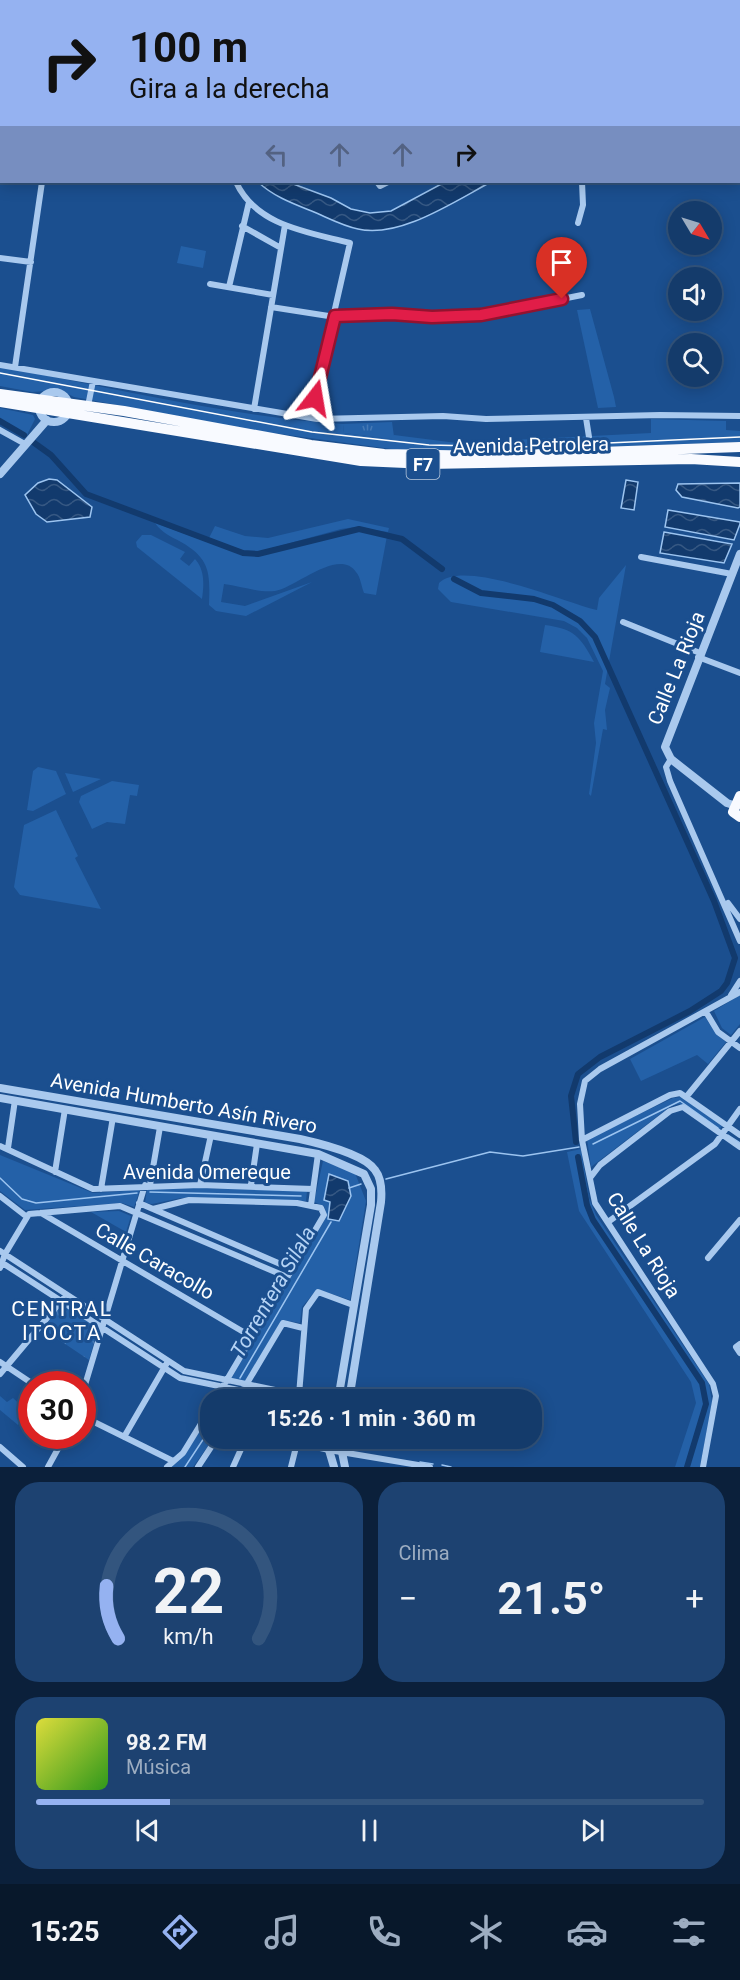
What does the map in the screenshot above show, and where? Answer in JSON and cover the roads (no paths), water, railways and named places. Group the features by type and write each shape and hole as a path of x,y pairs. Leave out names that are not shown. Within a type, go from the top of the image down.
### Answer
{"highway":[{"name":"F7","path":"0,394 43,408"},
{"path":"21,401 43,408"},
{"name":"F7","path":"0,402 21,401"},
{"name":"Avenida Petrolera","path":"43,408 86,411 311,446 384,454 490,456 740,447"},
{"path":"66,409 86,411"},
{"name":"Avenida Petrolera","path":"86,411 362,461 428,464 691,459 740,462"}],"street":[{"path":"15,367 42,183"},
{"path":"237,183 249,202 272,220 350,243 310,418"},
{"path":"579,223 583,204 582,183"},
{"path":"229,287 249,202"},
{"path":"254,409 285,225"},
{"path":"242,226 281,248"},
{"path":"0,258 31,262"},
{"path":"210,284 273,295"},
{"path":"272,307 335,316 392,314 432,317 481,315 582,295"},
{"path":"0,364 310,418 365,419 443,416 486,419 740,416"},
{"path":"86,411 93,381"},
{"path":"0,474 25,444 43,408 57,391 66,409"},
{"path":"586,418 589,437"},
{"path":"0,430 25,444"},
{"name":"Calle La Rioja","path":"740,554 665,740 666,754 670,759 666,767 670,781 740,941"},
{"path":"641,557 732,574"},
{"path":"623,622 740,673"},
{"path":"670,759 736,807"},
{"name":"Calle La Rioja","path":"720,892 740,919"},
{"name":"Calle La Rioja","path":"725,1002 740,981"},
{"name":"Calle La Rioja","path":"703,1467 716,1396 713,1384 595,1203 582,1140 580,1104 585,1081 600,1069 740,992"},
{"path":"706,1012 718,1032 740,1048"},
{"path":"687,1096 740,1031"},
{"name":"Avenida Humberto Asín Rivero","path":"0,1088 325,1145 373,1166 381,1182 380,1216 351,1389"},
{"path":"582,1140 670,1095 680,1093 740,1136"},
{"name":"Avenida Humberto Asín Rivero","path":"0,1098 318,1154 364,1174 371,1189 369,1215 340,1389"},
{"path":"8,1148 15,1100"},
{"path":"590,1179 600,1165 670,1111 683,1107 740,1147"},
{"path":"608,1222 715,1144 740,1108"},
{"path":"55,1172 65,1109"},
{"path":"0,1146 93,1189 101,1189 113,1117"},
{"path":"89,1371 121,1260 147,1185 160,1127"},
{"path":"200,1185 211,1135"},
{"path":"251,1185 257,1144"},
{"path":"221,1389 324,1215 321,1208 311,1205 318,1154"},
{"name":"Avenida Omereque","path":"101,1189 147,1185 251,1185 313,1189"},
{"path":"0,1196 28,1215 2,1252 1,1264 103,1327 167,1363 239,1389"},
{"name":"Avenida Omereque","path":"153,1209 189,1200 311,1205"},
{"path":"139,1203 292,1269"},
{"name":"Avenida Omereque","path":"28,1215 40,1212 120,1206 287,1277"},
{"name":"Calle Caracollo","path":"40,1212 252,1337"},
{"path":"369,1215 380,1216"},
{"path":"708,1258 740,1220"},
{"path":"2,1252 105,1319 167,1363"},
{"path":"299,1389 306,1309 318,1292 353,1305"},
{"path":"0,1374 66,1294"},
{"path":"243,1389 283,1323 303,1328"},
{"path":"0,1362 18,1375"},
{"path":"124,1437 167,1363"},
{"path":"224,1383 247,1384 271,1389"},
{"path":"96,1423 173,1461"},
{"path":"167,1467 183,1453 200,1425"},
{"path":"1,1449 23,1467"},
{"path":"48,1467 58,1449"},
{"path":"198,1467 210,1449"},
{"path":"233,1467 241,1449"},
{"path":"291,1467 296,1449"},
{"path":"324,1449 407,1465 430,1467"},
{"path":"342,1449 345,1467"},
{"path":"329,1450 334,1467"}],"water":[{"path":"259,183 291,183 331,198 351,209 370,213 391,211 443,183 489,183 409,224 374,231 336,222 284,200"},
{"path":"49,479 57,480 92,507 90,517 47,522 36,514 25,495 38,483"},
{"path":"626,480 638,482 634,510 621,508"},
{"path":"740,483 740,507 738,508 682,497 676,490 678,484"},
{"path":"668,510 740,522 740,524 734,540 665,527"},
{"path":"664,532 732,544 724,563 660,553"},
{"path":"329,1174 348,1181 351,1196 339,1221 328,1219 330,1202 324,1200"}],"waterway":[{"path":"0,421 24,435"},
{"path":"33,442 51,455 86,494 243,553 258,554 359,529 402,539 442,569"},
{"path":"454,579 481,593 534,599 553,605 580,621 595,637 714,901 735,958 727,983 721,991 690,1011 600,1057 578,1074 571,1096 576,1142"},
{"path":"593,1144 680,1101 718,1128"},
{"path":"728,1135 740,1143"},
{"path":"386,1179 490,1152 523,1156 579,1147"},
{"path":"578,1157 587,1205 593,1220 702,1383 706,1404 687,1467"},
{"path":"0,1178 22,1199 36,1203 137,1193"},
{"path":"349,1188 361,1184"},
{"path":"150,1192 301,1196"},
{"name":"Torrentera Silala","path":"240,1378 331,1222"},
{"name":"Torrentera Silala","path":"185,1467 200,1444"},
{"path":"420,1462 433,1464"},
{"path":"442,1465 451,1467"}],"tram line":[{"path":"0,373 312,432 429,445 520,447 740,437"}],"district":[{"name":"CENTRAL ITOCTA","path":"62,1321"}]}
